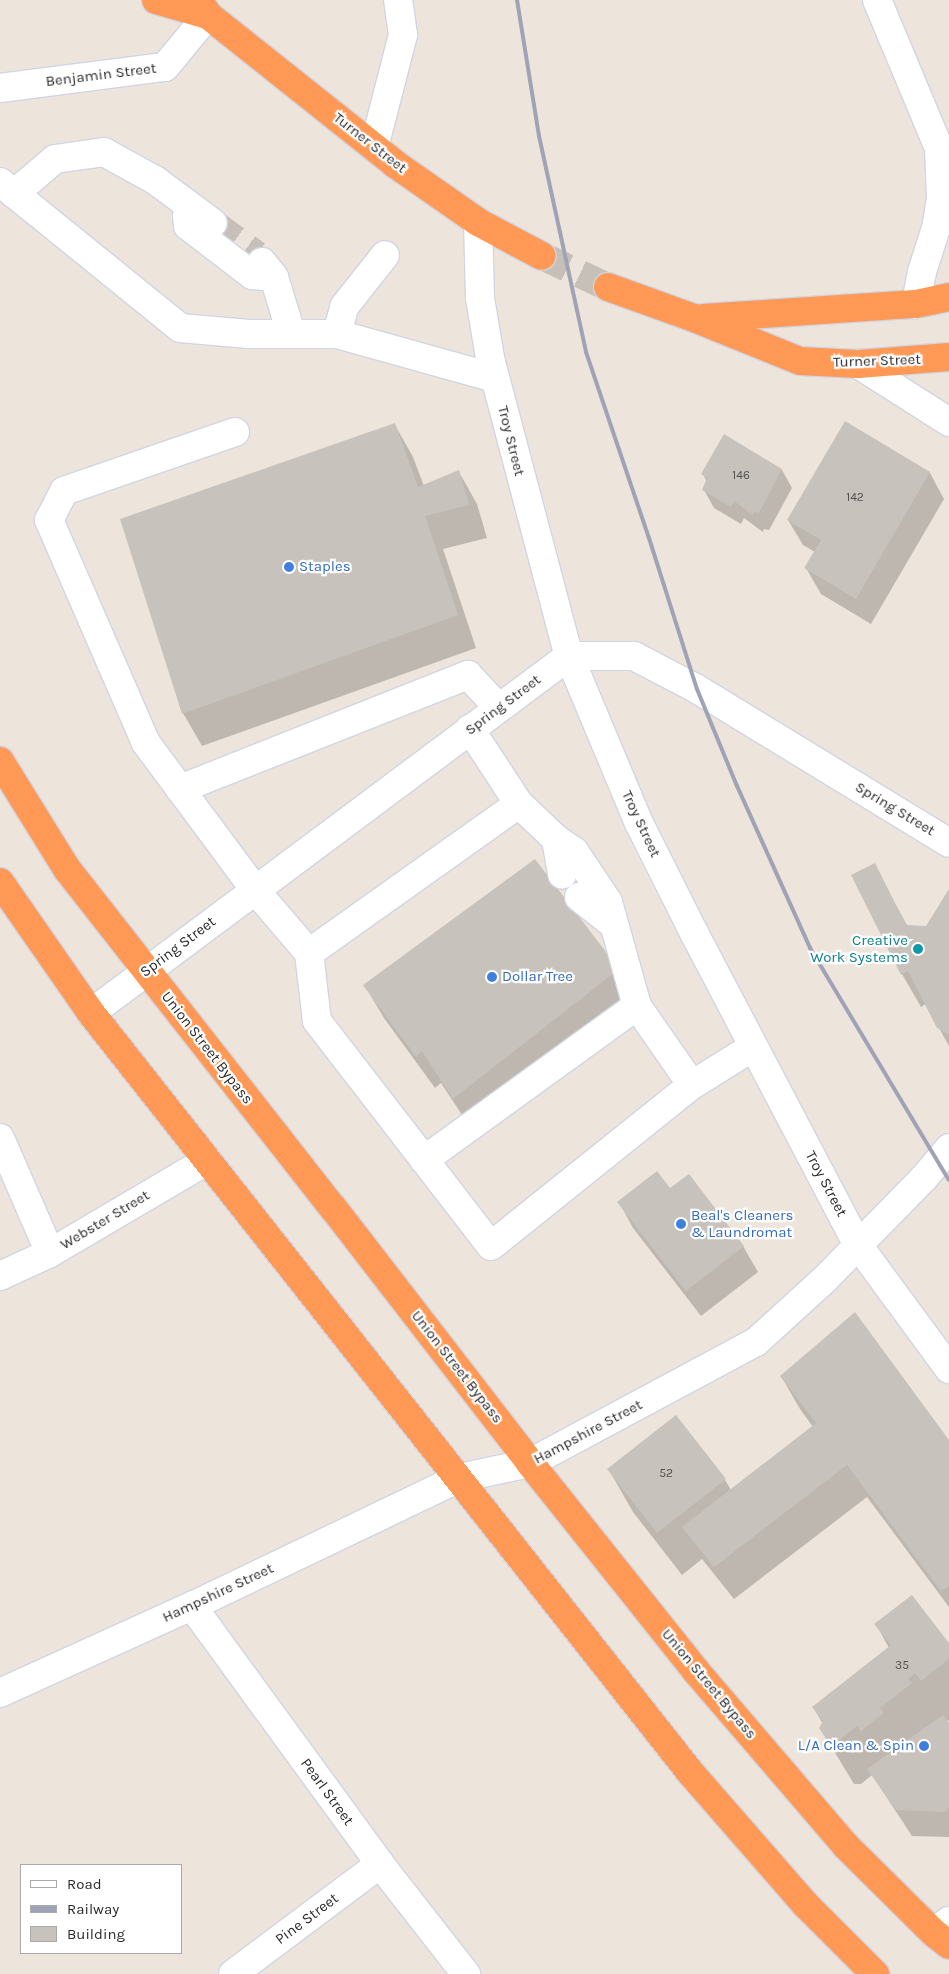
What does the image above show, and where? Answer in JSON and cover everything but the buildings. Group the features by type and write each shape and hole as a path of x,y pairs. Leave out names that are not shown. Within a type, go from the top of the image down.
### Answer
{"highway":[{"name":"Turner Street","path":"156,0 203,8 374,147 478,222 542,256"},
{"name":"Turner Street","path":"608,287 694,318 800,361 858,364 949,357"},
{"name":"Turner Street","path":"694,318 916,304 949,297"},
{"name":"Union Street Bypass","path":"0,761 67,869 328,1201 530,1463 696,1671 846,1846 944,1933"},
{"path":"0,882 92,1013 690,1772 806,1905 875,1974"}],"street":[{"path":"374,147 403,35 398,0"},
{"path":"877,0 939,148 941,198 936,228 922,272 916,304"},
{"name":"Benjamin Street","path":"0,88 165,67 203,8"},
{"path":"213,223 155,180 104,152 55,159 7,188 180,328 249,334 336,334 495,378"},
{"path":"186,202 188,226 252,275 274,277"},
{"name":"Troy Street","path":"478,222 480,298 495,378 569,656 639,823 753,1047 858,1245 949,1369"},
{"path":"257,255 274,277 291,333"},
{"path":"336,334 344,307 385,255"},
{"path":"858,364 949,422"},
{"path":"235,432 64,491 49,520 146,743 255,890 309,953 317,1021 491,1246 692,1084 753,1047"},
{"name":"Spring Street","path":"92,1013 569,656 634,656 697,689 949,843"},
{"path":"180,789 468,675 499,708"},
{"path":"470,729 518,804 556,839 574,851 608,902 637,1006 692,1084"},
{"path":"309,953 518,804"},
{"path":"556,839 562,874"},
{"path":"579,896 613,924"},
{"path":"424,1160 637,1006"},
{"path":"0,1138 50,1253"},
{"name":"Hampshire Street","path":"0,1693 192,1606 459,1478 530,1463 756,1342 825,1279 924,1178 949,1148"},
{"name":"Webster Street","path":"0,1276 50,1253 208,1160"},
{"name":"Pearl Street","path":"192,1606 380,1864 466,1974"},
{"name":"Pine Street","path":"234,1974 380,1864"}],"tunnel":[{"path":"213,223 257,255"},
{"path":"542,256 608,287"}],"railway":[{"path":"517,0 539,136 586,352 649,538 697,689 737,786 810,948 949,1180"}],"place":[{"name":"Staples","path":"289,567"},
{"name":"Creative Work Systems","path":"918,949"},
{"name":"Dollar Tree","path":"492,977"},
{"name":"Beal's Cleaners & Laundromat","path":"681,1224"},
{"name":"L/A Clean & Spin","path":"924,1746"}]}
